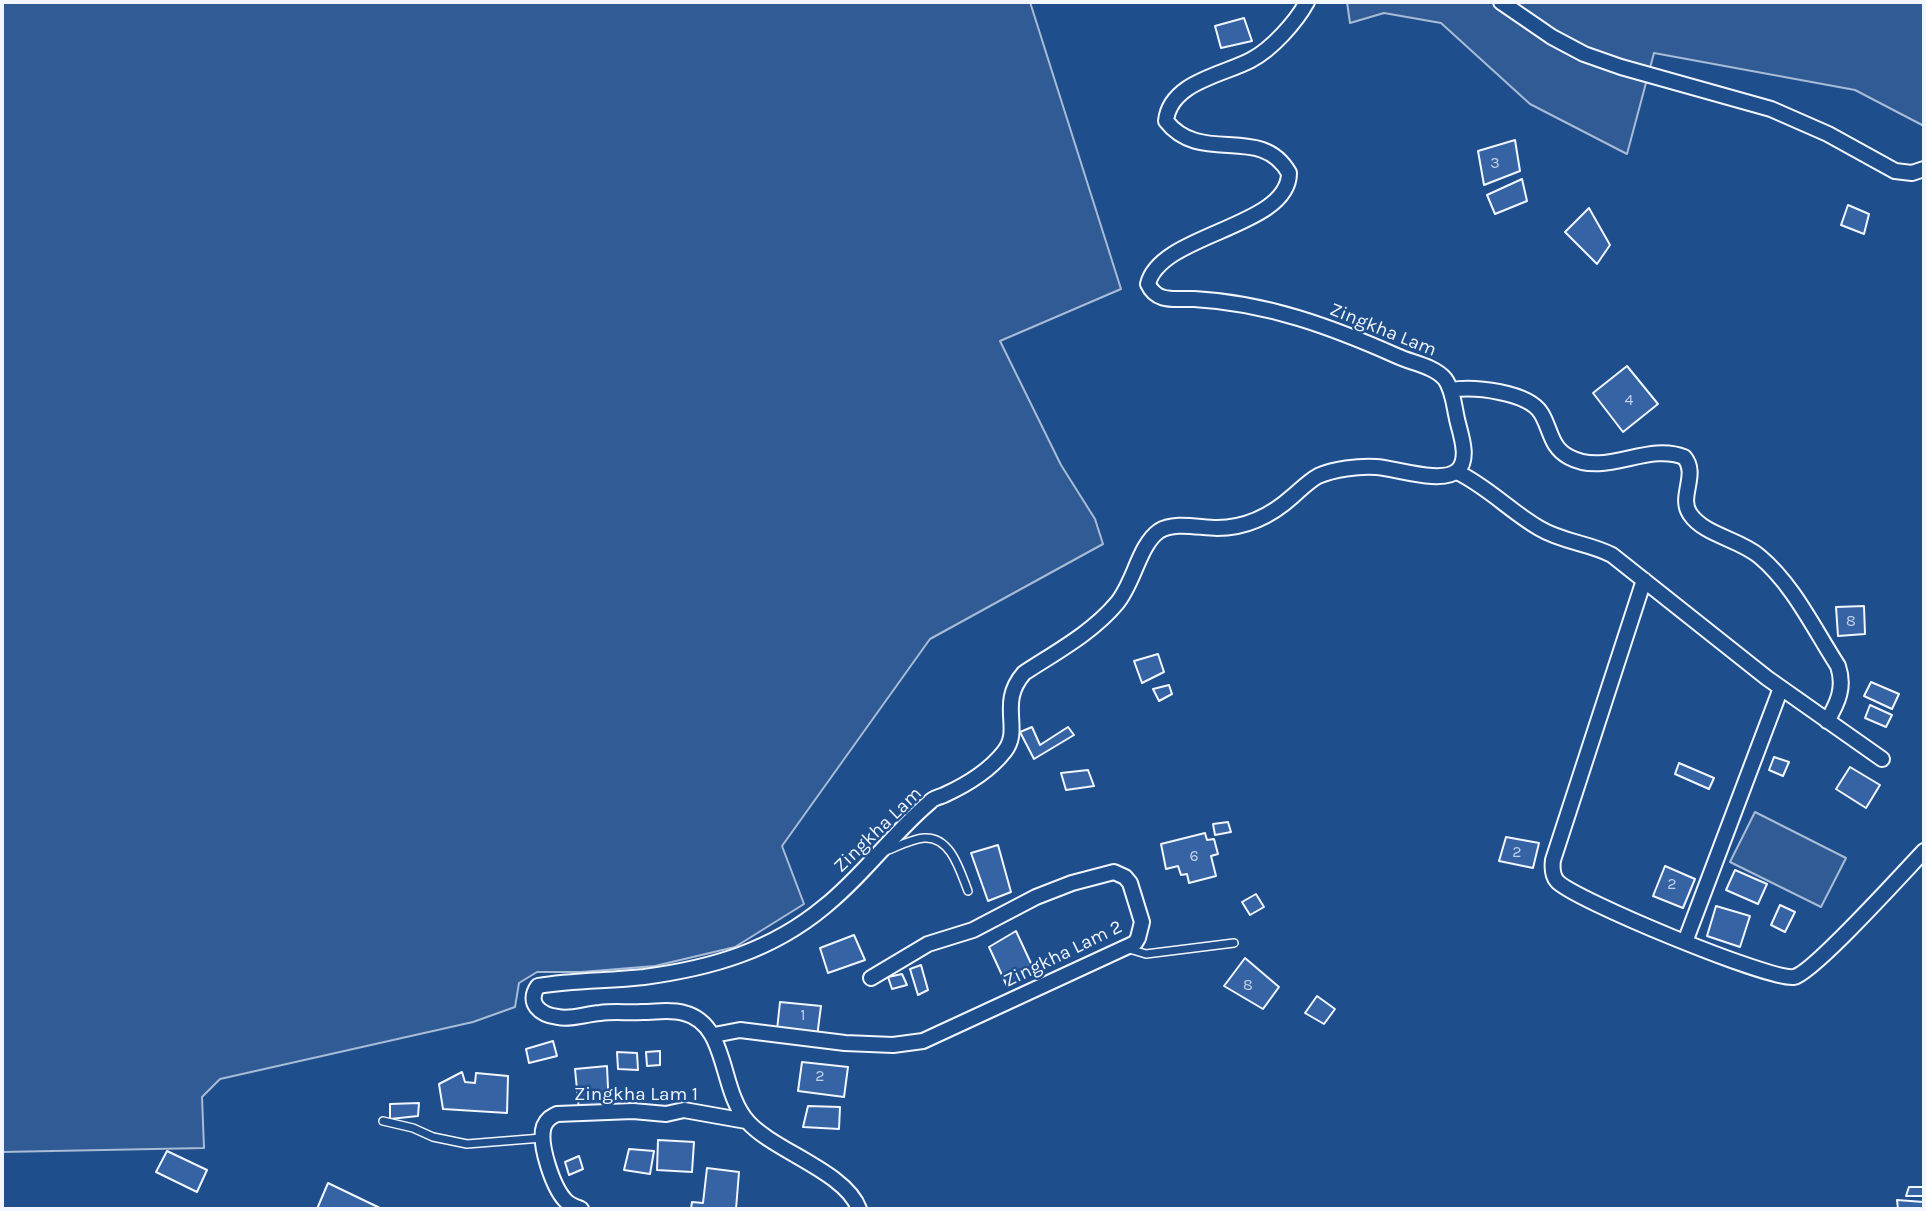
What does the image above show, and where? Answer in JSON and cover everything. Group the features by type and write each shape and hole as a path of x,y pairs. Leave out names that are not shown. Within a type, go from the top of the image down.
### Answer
{"street":[{"name":"Zingkha Lam","path":"1307,2 1289,30 1257,56 1195,84 1171,105 1166,121 1174,131 1190,141 1251,147 1278,157 1289,173 1287,185 1271,202 1233,227 1169,255 1155,269 1148,285 1158,297 1250,305 1332,327 1430,368 1439,374 1451,390"},
{"path":"1501,2 1552,37 1584,54 1771,109 1828,134 1903,174 1924,169"},
{"path":"1827,721 1840,692 1841,676 1838,666 1771,567 1748,547 1707,528 1691,516 1686,505 1690,469 1684,457 1667,453 1599,464 1582,462 1567,456 1556,447 1540,412 1526,399 1470,389 1451,390 1464,452 1463,464 1457,471 1485,487 1542,530 1560,538 1600,548 1612,555 1781,688 1827,721 1882,759"},
{"name":"Zingkha Lam","path":"714,1035 701,1018 666,1010 602,1012 560,1018 538,1010 534,1005 533,992 538,986 559,982 609,980 684,971 771,943 824,907 930,801 978,776 1006,750 1012,731 1011,695 1018,679 1082,636 1116,605 1129,586 1151,539 1163,528 1219,528 1248,523 1282,506 1316,477 1346,469 1374,467 1441,476 1457,471"},
{"path":"1644,580 1553,860 1552,871 1557,880 1566,888 1685,942 1749,967 1793,977 1822,956 1924,851"},
{"path":"1685,942 1781,688"},
{"name":"Zingkha Lam 2","path":"714,1035 740,1030 845,1043 893,1045 923,1041 1135,943 1142,922 1130,884 1125,877 1114,872 1036,897 974,930 928,944 871,978"},
{"path":"714,1035 730,1088 746,1121 760,1134 838,1183 856,1200 859,1209"},
{"name":"Zingkha Lam 1","path":"543,1138 548,1119 557,1114 633,1111 666,1114 684,1110 746,1121"},
{"path":"543,1138 548,1164 558,1189 567,1202 581,1209"}],"lane":[{"path":"878,854 925,838 940,842 957,863 968,891"},
{"path":"1125,948 1146,954 1234,943"},
{"path":"383,1121 414,1128 433,1137 467,1144 543,1138"}],"shaded area":[{"path":"2,2 1030,2 1121,289 1000,341 1061,465 1095,519 1103,544 930,639 782,846 804,904 735,947 655,966 581,972 537,972 519,983 515,1007 473,1022 220,1079 202,1097 204,1148 2,1152"},
{"path":"1347,2 1924,2 1924,126 1855,90 1654,53 1627,154 1530,104 1441,23 1384,13 1350,23"},
{"path":"1755,812 1846,858 1821,907 1730,862"}],"building":[{"path":"1244,18 1252,41 1221,48 1215,26"},
{"path":"1515,140 1520,171 1484,185 1478,151"},
{"path":"1522,179 1527,201 1495,214 1487,195"},
{"path":"1848,205 1869,214 1864,234 1841,225"},
{"path":"1589,208 1610,245 1597,264 1565,232"},
{"path":"1627,366 1658,404 1623,432 1593,393"},
{"path":"1864,606 1865,634 1838,636 1836,607"},
{"path":"1158,654 1164,672 1142,683 1134,661"},
{"path":"1871,682 1899,694 1892,709 1864,696"},
{"path":"1169,685 1172,694 1159,701 1153,689"},
{"path":"1870,705 1892,715 1886,727 1865,718"},
{"path":"1032,727 1040,745 1068,727 1074,735 1034,759 1020,732"},
{"path":"1774,757 1789,762 1783,776 1769,770"},
{"path":"1679,763 1714,778 1709,789 1675,774"},
{"path":"1850,767 1880,785 1866,808 1836,789"},
{"path":"1088,770 1094,786 1066,790 1061,773"},
{"path":"1228,822 1231,832 1215,835 1213,824"},
{"path":"1205,833 1207,840 1214,839 1218,854 1211,856 1216,876 1189,883 1187,874 1181,875 1178,866 1166,869 1161,844"},
{"path":"1506,837 1539,843 1533,868 1499,861"},
{"path":"998,845 1011,892 988,901 971,853"},
{"path":"1665,866 1695,879 1683,908 1653,896"},
{"path":"1735,870 1767,884 1758,904 1726,890"},
{"path":"1256,894 1264,907 1250,915 1242,902"},
{"path":"1780,905 1795,912 1785,932 1771,925"},
{"path":"1716,906 1750,916 1740,947 1707,936"},
{"path":"1016,931 1035,972 1007,986 989,947"},
{"path":"854,935 865,960 828,973 820,948"},
{"path":"1245,958 1279,987 1263,1009 1224,986"},
{"path":"921,965 928,990 918,995 910,969"},
{"path":"902,974 907,985 892,989 888,977"},
{"path":"1317,996 1335,1009 1324,1024 1305,1013"},
{"path":"780,1002 821,1006 817,1037 777,1030"},
{"path":"553,1041 557,1056 529,1063 526,1049"},
{"path":"660,1051 660,1065 647,1066 646,1052"},
{"path":"617,1052 637,1053 638,1070 618,1069"},
{"path":"802,1062 848,1067 844,1097 798,1091"},
{"path":"607,1066 609,1110 579,1110 575,1069"},
{"path":"462,1072 465,1082 475,1083 476,1073 508,1076 507,1113 443,1109 439,1084"},
{"path":"419,1103 418,1116 390,1119 390,1104"},
{"path":"808,1106 840,1107 839,1129 803,1127"},
{"path":"658,1140 694,1142 692,1172 657,1170"},
{"path":"629,1149 654,1151 650,1174 624,1170"},
{"path":"167,1151 207,1170 197,1192 156,1172"},
{"path":"579,1156 583,1169 569,1175 565,1162"},
{"path":"707,1168 739,1172 736,1209 691,1209 692,1202 703,1203"},
{"path":"328,1183 382,1209 317,1209"},
{"path":"1909,1187 1924,1187 1924,1196 1906,1196"},
{"path":"1897,1200 1924,1202 1924,1209 1898,1209"}]}
